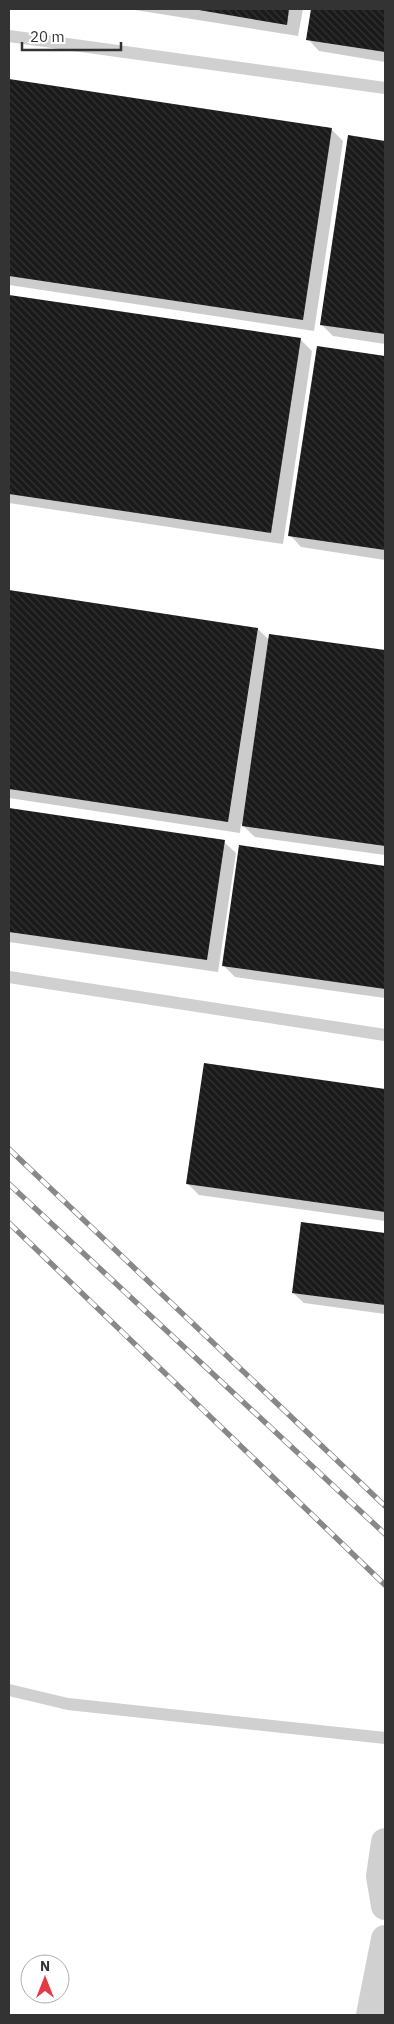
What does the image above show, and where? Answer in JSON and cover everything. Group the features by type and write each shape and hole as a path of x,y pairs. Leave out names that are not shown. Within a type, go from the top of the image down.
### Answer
{"street":[{"path":"385,1842 380,1876 385,1906"},
{"path":"370,2015 385,1939"}],"lane":[{"path":"9,36 385,88"},
{"path":"9,977 385,1035"},
{"path":"9,1690 68,1704 385,1738"}],"building":[{"path":"193,9 289,9 287,25"},
{"path":"311,9 385,9 385,52 306,40"},
{"path":"9,79 332,128 303,320 9,276"},
{"path":"348,135 385,141 385,334 320,325"},
{"path":"9,295 301,338 271,533 9,494"},
{"path":"317,346 385,356 385,550 288,536"},
{"path":"9,590 258,628 228,822 9,789"},
{"path":"269,634 385,650 385,846 242,826"},
{"path":"9,808 225,840 207,960 9,932"},
{"path":"239,845 385,866 385,989 222,966"},
{"path":"204,1063 385,1089 385,1212 186,1184"},
{"path":"301,1222 385,1233 385,1305 292,1293"}],"railway":[{"path":"9,1149 385,1506"},
{"path":"9,1184 385,1534"},
{"path":"9,1223 385,1585"}]}
